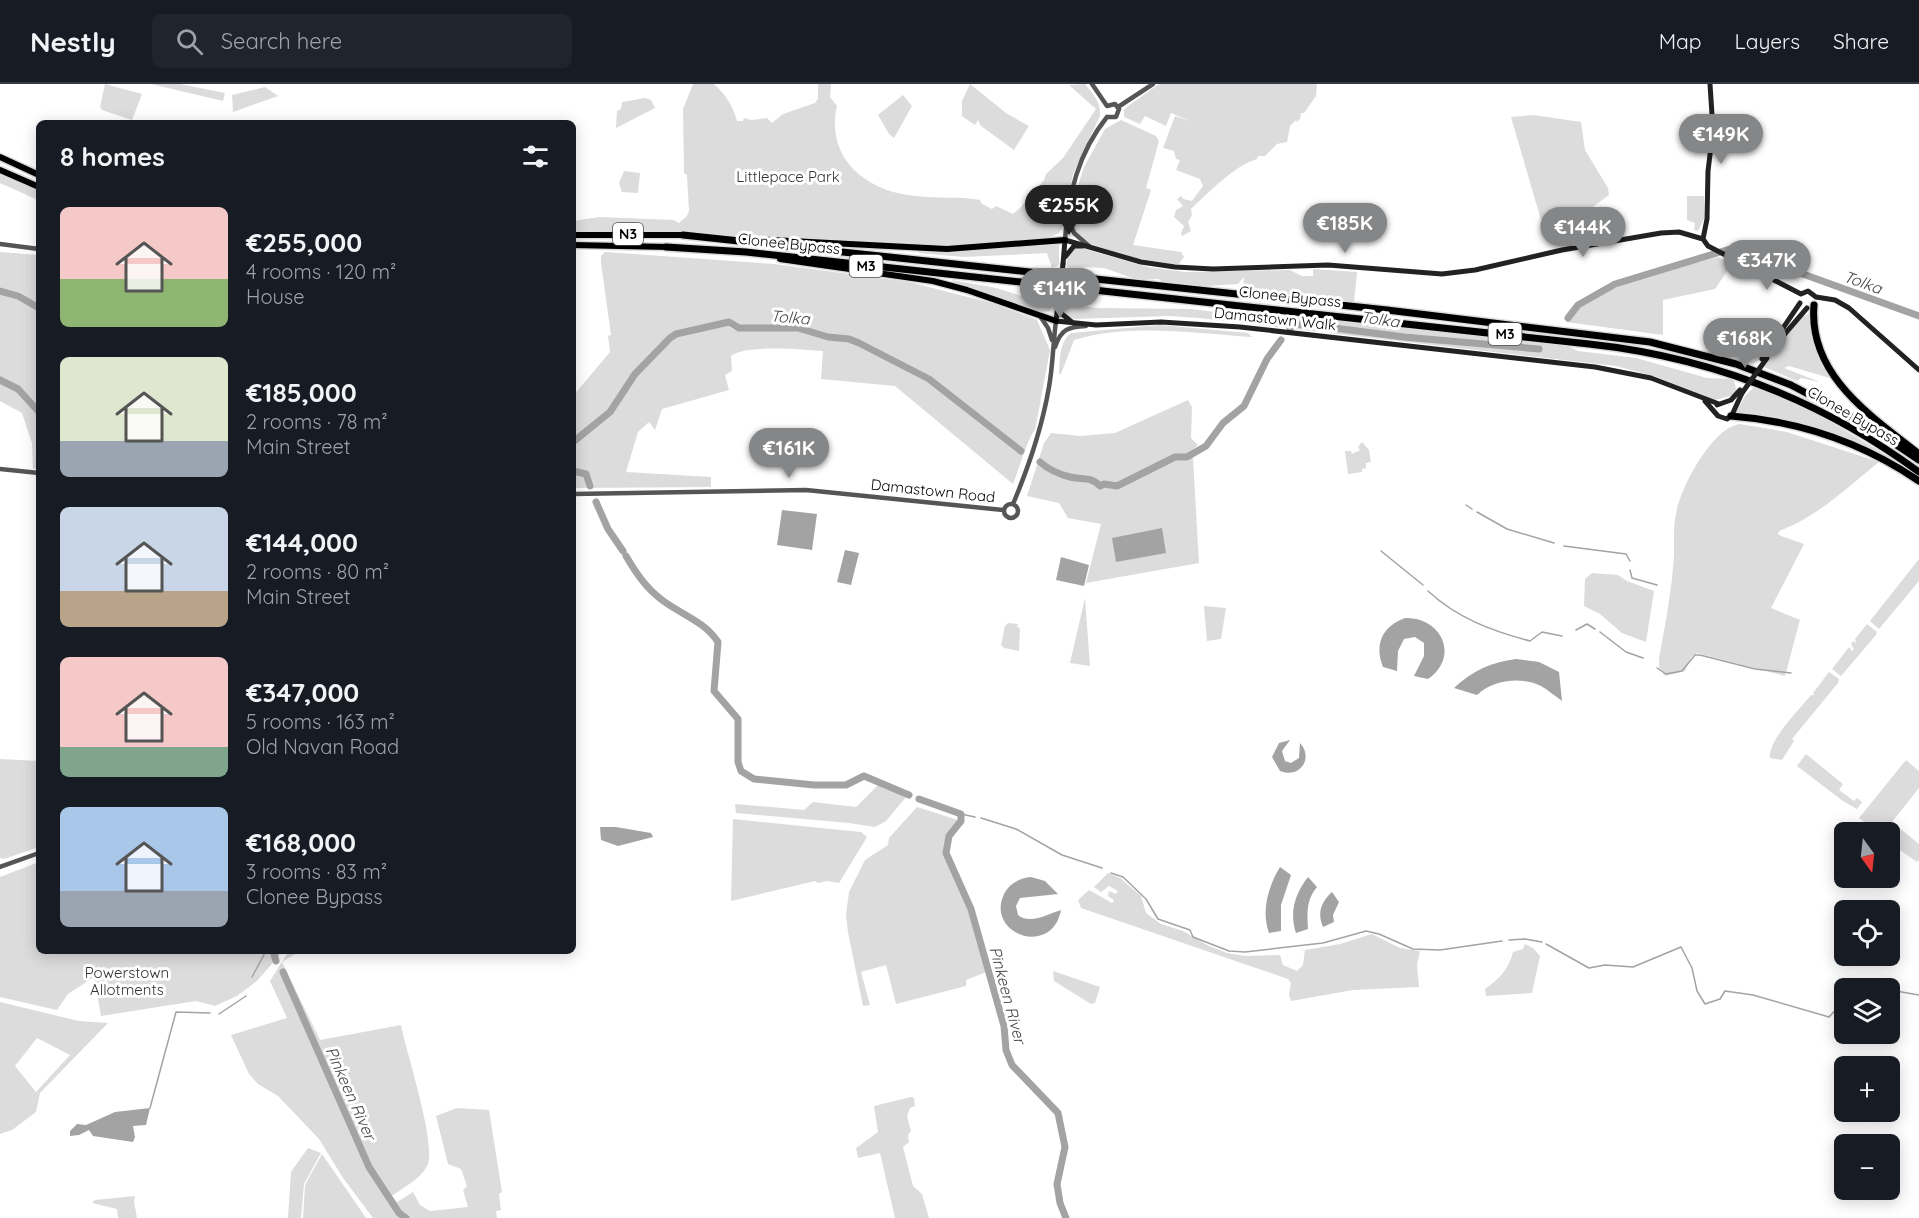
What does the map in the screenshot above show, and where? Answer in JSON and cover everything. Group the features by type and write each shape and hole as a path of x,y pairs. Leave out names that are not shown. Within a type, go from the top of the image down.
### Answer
{"highway":[{"path":"0,157 36,174"},
{"path":"0,170 36,186"},
{"name":"N3","path":"576,235 683,235"},
{"path":"683,235 947,249 1065,240"},
{"name":"Clonee Bypass","path":"683,235 1387,310 1650,342 1736,364 1791,386 1854,417 1919,460"},
{"name":"N3","path":"576,245 666,247"},
{"path":"666,247 743,254 908,276 968,290 1056,321"},
{"name":"Clonee Bypass","path":"666,247 746,252 1065,286 1578,342 1649,352 1723,370 1791,396 1851,427 1919,472"},
{"path":"1812,303 1820,347 1837,381 1850,398 1870,417 1919,454"},
{"path":"1732,413 1787,424 1838,438 1874,454 1919,481"}],"main road":[{"path":"1703,238 1707,227 1708,175 1713,130 1710,84"},
{"path":"1056,321 1065,240 1141,262 1175,267 1213,269 1303,264 1449,273 1676,232 1703,238 1708,246 1801,294 1810,291 1812,303"},
{"path":"1063,262 1068,250 1074,246 1091,247"},
{"path":"1764,359 1800,303 1801,294"},
{"path":"1800,303 1812,303 1829,298 1849,308 1919,370"},
{"path":"1043,317 1054,313 1058,302"},
{"path":"1058,302 1062,314 1074,323"},
{"path":"1741,391 1732,413 1722,419 1716,413 1722,403 1741,391 1800,313 1812,303"},
{"name":"Damastown Walk","path":"1056,321 1096,325 1161,322 1240,327 1595,367 1650,378 1701,398 1722,403"},
{"name":"Damastown Walk","path":"1701,398 1716,413"},
{"path":"1722,403 1732,405 1732,413"}],"street":[{"path":"1092,84 1107,106"},
{"path":"1118,107 1153,84"},
{"path":"1107,106 1113,104 1118,107"},
{"path":"1107,106 1105,112 1107,117"},
{"path":"1107,117 1117,116 1118,107"},
{"path":"1065,240 1067,212 1077,171 1098,129 1107,117"},
{"path":"1067,212 1074,233 1091,247"},
{"path":"0,244 36,249"},
{"path":"1043,317 1050,332 1053,352"},
{"path":"1013,504 1039,435 1049,386 1056,321"},
{"path":"1053,352 1060,334 1065,329 1096,325"},
{"path":"0,469 36,472"},
{"name":"Damastown Road","path":"576,494 806,490 1003,510"},
{"path":"1007,504 1013,504 1018,511 1014,518 1005,516 1003,510 1007,504"},
{"path":"0,867 36,854"}],"green space":[{"path":"105,84 142,94 132,120 102,110 100,107"},
{"path":"151,84 180,84 225,93 223,101"},
{"name":"Littlepace Park","path":"693,84 714,84 728,101 737,121 743,121 744,118 751,120 767,118 772,123 783,114 815,103 818,99 818,84 831,84 830,97 837,106 835,125 837,142 844,157 866,180 898,193 980,200 982,204 992,209 996,206 1013,214 1044,180 1046,174 1063,158 1096,109 1069,85 1085,84 1098,102 1100,116 1073,174 1062,227 1059,233 1048,238 945,247 755,238 698,232 576,231 576,221 599,217 674,220 679,223 687,216 689,211 687,175 684,173 683,109"},
{"path":"970,84 1006,113 1029,126 1014,150 981,126 978,120 975,125 962,116 962,101"},
{"path":"1159,84 1317,84 1316,96 1304,113 1301,113 1300,119 1290,126 1287,142 1277,144 1265,156 1258,156 1257,159 1240,167 1213,188 1191,209 1192,215 1188,222 1191,231 1182,236 1184,226 1174,217 1176,210 1183,206 1177,199 1181,196 1183,199 1192,201 1203,186 1200,179 1176,170 1180,160 1176,159 1174,151 1163,148 1175,116 1190,121 1171,113 1166,126 1145,116 1140,124 1124,117 1124,110 1128,106"},
{"path":"265,87 278,96 233,112 232,95"},
{"path":"903,95 912,106 894,138 889,134 878,115"},
{"path":"645,98 651,100 655,108 616,128 617,111 621,109 622,102"},
{"path":"1534,115 1581,122 1585,150 1608,188 1609,195 1590,209 1541,220 1511,117"},
{"path":"1121,120 1156,136 1159,141 1146,188 1151,190 1133,245 1181,252 1184,257 1178,265 1139,259 1092,245 1075,231 1072,215 1074,198 1084,167 1105,129"},
{"path":"624,171 640,173 638,193 622,192 619,183"},
{"path":"0,174 36,190 36,199 0,183"},
{"path":"1687,196 1704,196 1704,219 1698,231 1694,230 1695,223 1687,220"},
{"path":"1054,242 1059,244 1059,265 1052,268 1047,253 963,257 919,253 916,250"},
{"path":"1078,247 1148,267 1185,272 1290,270 1302,276 1313,276 1313,269 1357,272 1354,303 1243,289 1244,277 1238,284 1191,287 1166,283 1158,279 1138,280 1104,268 1084,267 1081,271 1067,267 1067,258"},
{"path":"0,252 36,255 36,468 33,469 32,443 22,413 0,401"},
{"path":"605,252 774,264 909,282 995,304 1037,320 1050,350 1035,430 1026,447 1013,484 895,386 821,379 823,351 761,349 738,352 731,356 732,371 725,375 729,390 662,409 655,430 649,422 638,432 626,472 711,477 711,487 576,488 576,444 613,413 624,392 649,361 678,335 709,330 725,324 733,329 744,331 797,331 859,344 931,384 934,379 850,338 830,337 802,327 743,327 726,321 677,332 670,337 653,352 629,381 609,412 576,439 576,392 610,352 608,336 611,335 601,256"},
{"path":"1718,257 1737,267 1738,274 1728,270 1715,289 1663,300 1663,335 1566,322 1581,304 1613,287 1648,275"},
{"path":"952,280 996,288 1040,301 1049,294 1055,299 1050,311 1037,313 955,285"},
{"path":"1074,292 1081,298 1078,306 1191,309 1264,318 1288,316 1566,345 1578,351 1636,358 1707,378 1730,379 1734,381 1737,392 1715,400 1657,377 1616,366 1199,318 1170,316 1074,319 1068,317 1061,305 1063,296"},
{"path":"1811,313 1815,338 1833,379 1789,366 1784,368 1820,382 1801,378 1797,381 1764,367 1798,320"},
{"path":"1773,324 1781,329 1758,361 1753,364 1745,361"},
{"path":"1160,325 1248,333 1252,337 1162,331 1095,335 1074,340 1061,374 1059,374 1062,346 1071,333"},
{"path":"1755,386 1819,415 1891,458 1763,417 1736,412 1745,396"},
{"path":"1188,400 1192,407 1191,438 1198,445 1182,458 1193,458 1199,563 1086,583 1101,524 1068,518 1059,503 1027,496 1044,443 1051,433 1080,436 1115,433"},
{"path":"1740,424 1787,432 1879,462 1819,510 1779,531 1778,534 1781,536 1804,544 1771,608 1800,620 1785,676 1697,653 1691,657 1685,671 1665,676 1659,668 1659,659 1672,581 1674,526 1680,498 1692,472 1710,446 1730,427"},
{"path":"1362,442 1369,450 1371,462 1366,463 1366,468 1362,469 1362,472 1348,474 1345,451 1351,451 1352,454 1360,450 1358,447"},
{"path":"1919,559 1919,581 1879,629 1870,621"},
{"path":"1592,573 1618,575 1627,581 1654,591 1646,642 1622,633 1600,614 1584,606 1585,579"},
{"path":"1085,598 1090,666 1070,663"},
{"path":"1204,606 1226,608 1221,639 1207,641"},
{"path":"1008,623 1018,624 1017,627 1020,628 1019,651 1004,648 1001,645 1005,626"},
{"path":"1867,624 1877,632 1876,635 1841,676 1832,669 1849,647 1852,651 1854,649 1851,644 1853,641 1856,643 1855,639"},
{"path":"1829,672 1839,679 1838,683 1792,739 1794,741 1782,760 1770,758 1779,734 1811,695 1815,695 1813,693"},
{"path":"1806,754 1843,784 1839,790 1854,801 1857,798 1862,802 1857,809 1797,766"},
{"path":"0,759 36,761 36,848 4,859 0,858"},
{"path":"1906,760 1919,771 1919,788 1892,822 1864,822 1859,818"},
{"path":"878,785 906,797 886,821 875,827 736,813 735,804 804,810 813,802 856,807"},
{"path":"917,807 961,821 949,836 946,853 971,909 989,971 966,980 966,986 896,1004 886,965 861,972 870,1005 863,1006 848,932 846,915 849,892 865,860 888,845 889,838"},
{"path":"733,819 861,832 867,837 839,883 815,881 731,901"},
{"path":"1900,829 1919,844 1917,862 1900,850"},
{"name":"Powerstown Allotments","path":"36,863 36,954 280,954 257,981 237,996 215,1006 196,1001 101,1016 94,977 68,994 57,1010 0,997 0,877"},
{"path":"1108,873 1120,878 1141,896 1146,913 1161,924 1183,931 1227,953 1245,956 1280,955 1283,965 1297,971 1303,965 1305,950 1340,944 1372,934 1400,948 1420,951 1417,965 1419,987 1353,990 1291,1001 1289,995 1291,983 1288,979 1081,908 1078,900 1089,890 1112,903 1114,900 1108,896 1109,891 1116,894 1118,891 1109,886 1101,892 1094,887"},
{"path":"1525,944 1533,948 1540,956 1532,993 1486,996 1485,989 1503,973 1513,952 1523,949"},
{"path":"287,954 295,954 282,962"},
{"path":"282,962 320,1040 401,1025 425,1120 429,1156 424,1171 392,1196 397,1202 413,1192 420,1205 430,1211 468,1207 463,1190 467,1186 461,1169 448,1164 436,1116 457,1108 489,1110 502,1192 499,1194 501,1210 496,1211 497,1218 373,1218 343,1178 319,1139 278,1096 258,1084 249,1074 231,1035 287,1018 270,981"},
{"path":"1053,971 1100,987 1095,1003 1091,1004 1054,981"},
{"path":"0,1002 79,1021 108,1023 40,1093 36,1112 12,1130 0,1134","holes":["37,1038 70,1055 36,1092 15,1066"]},
{"path":"914,1098 915,1106 910,1108 907,1116 911,1131 908,1135 909,1142 903,1147 913,1186 922,1194 929,1218 895,1218 880,1153 858,1158 856,1148 878,1132 874,1106"},
{"path":"308,1148 321,1153 304,1184 301,1218 288,1218 291,1172"},
{"path":"322,1154 366,1218 303,1218 305,1185"},
{"path":"135,1196 137,1218 118,1218 117,1209 92,1203 95,1200"}],"shaded area":[{"path":"782,510 817,514 812,550 777,545"},
{"path":"1162,528 1166,553 1116,562 1112,538"},
{"path":"845,550 859,553 851,585 837,582"},
{"path":"1061,557 1089,565 1084,586 1056,580"},
{"path":"1405,618 1418,619 1429,624 1442,640 1445,650 1443,660 1438,670 1428,679 1414,676 1424,656 1424,643 1415,637 1404,639 1398,651 1397,671 1383,667 1379,651 1382,637 1391,626"},
{"path":"1516,659 1539,662 1559,672 1562,701 1541,686 1525,681 1499,683 1477,695 1454,688 1482,668"},
{"path":"1290,740 1282,751 1285,761 1291,763 1299,758 1300,743 1306,755 1303,766 1299,770 1287,773 1280,771 1272,757 1279,743"},
{"path":"600,827 616,827 651,833 653,837 618,846 601,840"},
{"path":"1280,867 1291,875 1281,905 1281,931 1269,933 1266,916 1267,899"},
{"path":"1031,877 1045,881 1058,894 1020,898 1016,906 1018,915 1033,919 1061,910 1055,925 1046,933 1034,937 1022,935 1011,929 1004,920 1001,908 1004,894 1009,887 1019,880"},
{"path":"1308,877 1317,887 1309,902 1308,929 1296,933 1293,918 1294,904"},
{"path":"1332,892 1339,902 1333,915 1334,922 1323,927 1320,917 1321,908"},
{"path":"150,1108 146,1125 133,1126 135,1137 133,1142 93,1136 89,1130 70,1136 70,1131 77,1124 86,1125 115,1112"}],"waterway":[{"name":"Tolka","path":"1568,318 1578,305 1615,284 1730,249 1919,316"},
{"name":"Tolka","path":"0,291 18,296 36,306"},
{"name":"Tolka","path":"576,440 610,412 635,374 670,338 676,334 729,322 739,328 798,328 859,343 929,379 1021,451"},
{"name":"Tolka","path":"1290,328 1295,325 1312,323 1326,327 1404,337 1539,349"},
{"name":"Tolka","path":"1040,462 1066,476 1090,480 1100,486 1104,484 1117,486 1175,457 1187,457 1206,446 1223,423 1244,406 1267,359 1281,340"},
{"name":"Pinkeen River","path":"0,380 18,389 36,409"},
{"name":"Pinkeen River","path":"576,472 586,474 590,486"},
{"name":"Pinkeen River","path":"596,502 608,529 623,551"},
{"path":"1466,505 1472,509"},
{"path":"1477,512 1507,529 1554,543"},
{"path":"1564,546 1626,554 1630,561"},
{"path":"1381,551 1423,585"},
{"name":"Pinkeen River","path":"626,556 642,580 656,595 699,623 718,642 714,691 738,719 738,762 741,771 754,779 814,785 846,785 864,776 909,795"},
{"path":"1630,570 1632,578 1657,585"},
{"path":"1428,591 1463,616 1502,633 1530,641 1542,632 1562,636"},
{"path":"1576,630 1587,624 1595,629"},
{"path":"1600,632 1626,652 1643,658"},
{"path":"1657,668 1666,674 1682,671 1695,655 1700,655 1755,669 1791,673"},
{"name":"Pinkeen River","path":"919,799 961,814 961,821 949,836 946,853 971,909 1004,1026 1006,1050 1012,1065 1058,1113 1065,1147 1057,1184 1060,1203 1066,1218"},
{"path":"961,814 975,817"},
{"path":"981,818 1016,829 1062,855 1102,868"},
{"path":"1111,873 1123,877 1146,899 1158,919 1190,930 1193,937 1229,951 1245,952 1323,943 1366,931 1379,934 1413,949 1440,950 1502,941"},
{"path":"1509,940 1525,939 1542,942"},
{"path":"1546,944 1589,968 1605,965 1633,967 1681,947 1692,968 1697,991 1705,1004 1720,999 1725,991 1753,995 1829,1017 1834,1012"},
{"path":"252,977 264,954"},
{"name":"Pinkeen River","path":"274,954 276,961"},
{"name":"Pinkeen River","path":"283,972 369,1167 399,1213 406,1218"},
{"path":"1900,992 1919,995"},
{"path":"219,1014 246,996"},
{"path":"150,1108 176,1012 210,1013"}]}
